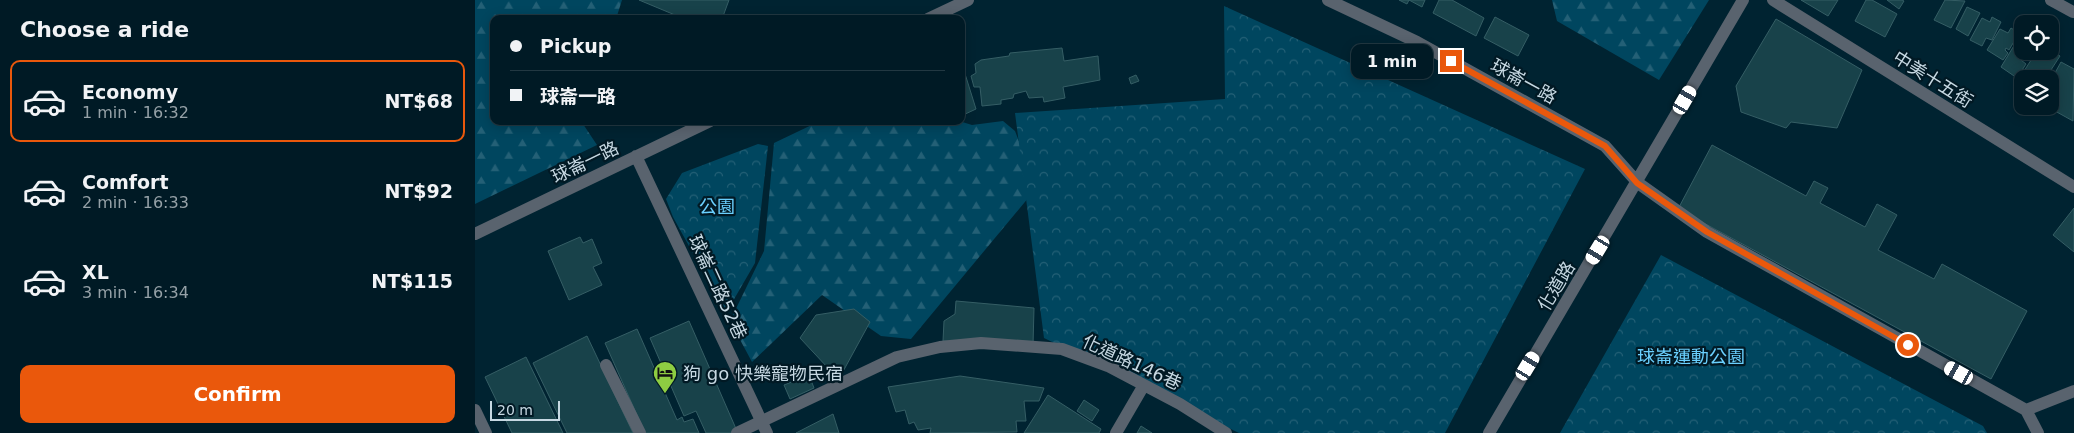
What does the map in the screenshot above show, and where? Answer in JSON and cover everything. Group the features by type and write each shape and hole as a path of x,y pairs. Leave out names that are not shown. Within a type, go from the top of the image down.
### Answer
{"street":[{"path":"936,15 968,0"},
{"name":"球崙一路","path":"1328,0 1417,42 1605,146 1637,183 1707,232 2026,410"},
{"name":"化道路","path":"1489,433 1743,0"},
{"name":"中美十五街","path":"1773,0 2074,187"},
{"path":"2051,0 2073,12"},
{"name":"球崙一路","path":"475,234 702,125"},
{"name":"球崙二路52巷","path":"636,156 767,433"},
{"name":"化道路146巷","path":"737,433 897,357 940,347 981,343 1062,349 1108,366 1180,404 1226,433"},
{"path":"606,365 640,433"},
{"path":"1116,433 1144,385"},
{"path":"2038,433 2026,410 2074,391"},
{"path":"475,410 486,433"}],"green space":[{"path":"475,0 622,0 617,15 490,15 490,125 584,125 597,145 475,204"},
{"path":"1552,0 1709,0 1659,80 1557,21"},
{"path":"1224,6 1585,169 1445,433 1239,433 1044,338 1015,113 1225,99"},
{"path":"1003,121 1015,131 1031,172 1029,197 911,339 881,336 822,295 752,362 730,321 764,251 774,143 812,125 965,125 965,123 972,125"},
{"name":"公園","path":"758,144 768,146 755,263 726,313 673,217 666,199 682,173"},
{"name":"球崙運動公園","path":"1661,255 1983,426 1987,433 1560,433"}],"building":[{"path":"639,0 729,0 723,15 675,15"},
{"path":"1399,0 1409,0 1407,4"},
{"path":"1409,0 1425,0 1422,7"},
{"path":"1439,0 1452,0 1484,18 1476,36 1433,13"},
{"path":"1801,0 1838,0 1828,16"},
{"path":"1866,0 1872,0 1897,14 1885,37 1855,21"},
{"path":"1887,0 1902,0 1904,1 1899,9"},
{"path":"1945,0 1965,1 1951,28 1934,20"},
{"path":"1967,7 1980,13 1968,36 1956,29"},
{"path":"1495,17 1529,35 1518,56 1484,38"},
{"path":"1992,17 2001,22 1992,40 1986,38 1982,46 1970,40 1982,18 1990,22"},
{"path":"1776,19 1862,70 1837,128 1791,122 1786,128 1741,112 1736,86"},
{"path":"2011,28 2014,30 2014,42 2009,50 2006,48 2005,50 2008,53 2003,60 1987,50 2000,29 2008,33"},
{"path":"2014,46 2014,60 2021,60 2026,64 2022,70 2014,70 2014,76 2001,67"},
{"path":"1062,48 1064,61 1098,56 1100,80 1063,87 1065,98 1044,102 1043,97 1029,98 1026,91 1014,94 1013,98 1001,100 1001,104 982,106 980,87 974,87 971,76 976,73 975,64 981,60 1009,56 1010,53"},
{"path":"2031,60 2057,60 2051,70 2025,70"},
{"path":"2061,62 2074,69 2073,121 2059,113 2059,70 2057,70"},
{"path":"965,74 976,109 965,114"},
{"path":"1136,75 1139,81 1131,84 1129,78"},
{"path":"1712,145 1806,196 1814,181 1828,188 1820,203 1865,227 1877,204 1897,215 1878,250 1934,279 1942,264 2027,311 1991,379 1678,209"},
{"path":"2074,208 2074,252 2053,235"},
{"path":"580,237 583,243 592,239 602,263 593,267 602,285 569,300 548,251"},
{"path":"956,301 1034,308 1033,345 943,341 944,321 955,314"},
{"path":"854,309 870,322 840,377 828,368 800,338 816,315"},
{"path":"689,321 737,431 732,433 706,433 696,411 684,416 650,338"},
{"path":"637,329 677,420 682,417 684,422 693,419 699,433 645,433 605,343"},
{"path":"587,336 633,433 567,433 533,363"},
{"path":"526,357 563,433 512,433 485,377"},
{"path":"809,375 814,388 790,399 784,385"},
{"path":"960,376 1044,388 1039,401 1024,401 1026,421 1016,421 1017,432 930,433 931,428 918,430 914,422 909,424 905,410 896,412 888,387"},
{"path":"1048,395 1101,429 1099,433 1024,433"},
{"path":"1084,400 1099,410 1092,421 1077,411"},
{"path":"833,414 839,433 796,433"},
{"path":"1141,426 1152,433 1137,433"}],"place":[{"name":"狗 go 快樂寵物民宿","path":"665,394"}],"route":[{"path":"1451,61 1605,146 1637,183 1707,232 1908,345"}]}
